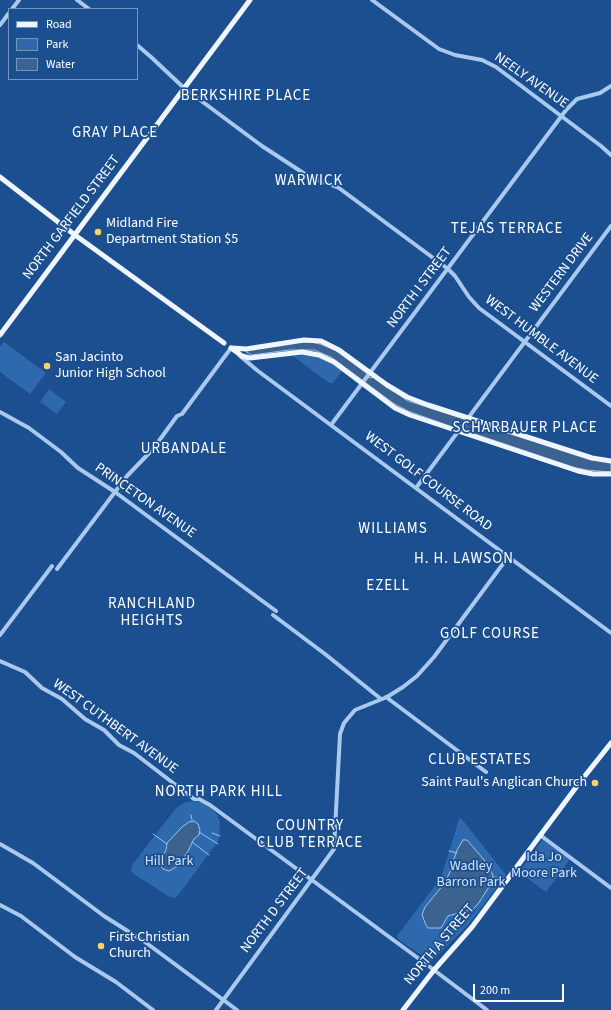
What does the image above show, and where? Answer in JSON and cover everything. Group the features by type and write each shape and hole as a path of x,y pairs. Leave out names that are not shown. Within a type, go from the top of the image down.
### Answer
{"main road":[{"name":"NORTH GARFIELD STREET","path":"0,335 250,0"},
{"path":"0,176 75,235 224,343"},
{"path":"231,348 246,349 304,340 315,340 328,344 339,350 369,374 407,397 592,458 611,461"},
{"path":"231,348 242,356 250,358 302,352 319,355 330,360 363,382 401,411 412,416 459,430 578,471 593,474 611,474"},
{"name":"NORTH A STREET","path":"403,1010 434,970 472,927 611,743"}],"street":[{"path":"13,8 19,0"},
{"path":"77,0 88,8"},
{"name":"NEELY AVENUE","path":"372,0 439,49 455,55 482,60 496,67 611,155"},
{"path":"0,25 8,14"},
{"name":"WEST HUMBLE AVENUE","path":"138,46 152,56 184,88 296,169 311,178 339,188 448,269 479,308 611,406"},
{"name":"NORTH I STREET","path":"331,425 571,104 578,100 600,93 611,86"},
{"name":"WESTERN DRIVE","path":"416,488 611,226"},
{"path":"57,569 127,476 153,449 177,416 182,414 231,348"},
{"name":"WEST GOLF COURSE ROAD","path":"231,348 258,371 611,633"},
{"name":"PRINCETON AVENUE","path":"0,412 28,428 61,452 78,468 116,492 274,613 381,699"},
{"name":"NORTH D STREET","path":"216,1010 334,849 340,734 347,718 356,710 386,697 409,683 429,664 508,557"},
{"path":"0,635 52,566"},
{"name":"WEST CUTHBERT AVENUE","path":"0,661 25,672 42,688 67,702 84,719 104,730 119,745 134,753 194,799 199,799 210,805 487,1010"},
{"path":"386,697 486,772"},
{"path":"540,835 611,888"},
{"path":"0,844 33,863 104,916 145,942 237,1010"},
{"path":"0,905 21,916 75,957 116,982 153,1010"}],"green space":[{"path":"4,342 46,373 30,394 0,372 0,347"},
{"path":"293,356 316,356 330,362 342,371 333,383 329,383"},
{"path":"49,389 66,402 57,414 40,402"},
{"name":"Hill Park","path":"195,801 204,803 217,815 220,822 219,838 217,843 179,894 175,898 170,897 135,875 131,871 132,865 176,808 186,802"},
{"name":"Wadley Barron Park","path":"461,818 506,875 470,923 432,961 430,961 399,940 397,936 441,878 459,819"},
{"name":"Ida Jo Moore Park","path":"543,839 570,859 546,892 519,872"}],"water":[{"path":"297,342 311,342 335,350 365,372 370,378 373,377 408,401 462,418 469,422 472,421 611,462 611,472 586,470 573,467 464,430 464,428 455,428 408,411 393,403 331,357 314,350 289,350 252,355 246,352 246,350"},
{"path":"194,821 198,824 200,830 199,835 194,839 187,853 176,867 169,871 163,869 159,863 166,850 167,843 182,827 189,822"},
{"path":"463,840 467,840 485,861 493,875 491,884 473,909 448,916 441,928 428,928 422,915 425,907 444,884 450,872 457,850"}],"waterway":[{"path":"191,815 192,820"},
{"path":"199,832 218,844"},
{"path":"212,833 220,836"},
{"path":"153,834 167,844"},
{"path":"192,842 209,855"},
{"path":"449,851 457,853"},
{"path":"493,877 503,878"}],"place":[{"name":"Midland Fire Department Station $5","path":"98,232"},
{"name":"San Jacinto Junior High School","path":"47,366"},
{"name":"Saint Paul's Anglican Church","path":"595,783"},
{"name":"First Christian Church","path":"101,946"}],"district":[{"name":"BERKSHIRE PLACE","path":"246,97"},
{"name":"GRAY PLACE","path":"115,134"},
{"name":"WARWICK","path":"309,182"},
{"name":"TEJAS TERRACE","path":"507,230"},
{"name":"SCHARBAUER PLACE","path":"525,429"},
{"name":"URBANDALE","path":"184,450"},
{"name":"WILLIAMS","path":"393,530"},
{"name":"H. H. LAWSON","path":"464,560"},
{"name":"EZELL","path":"388,587"},
{"name":"RANCHLAND HEIGHTS","path":"152,614"},
{"name":"GOLF COURSE","path":"490,635"},
{"name":"CLUB ESTATES","path":"480,761"},
{"name":"NORTH PARK HILL","path":"219,793"},
{"name":"COUNTRY CLUB TERRACE","path":"310,836"}]}
